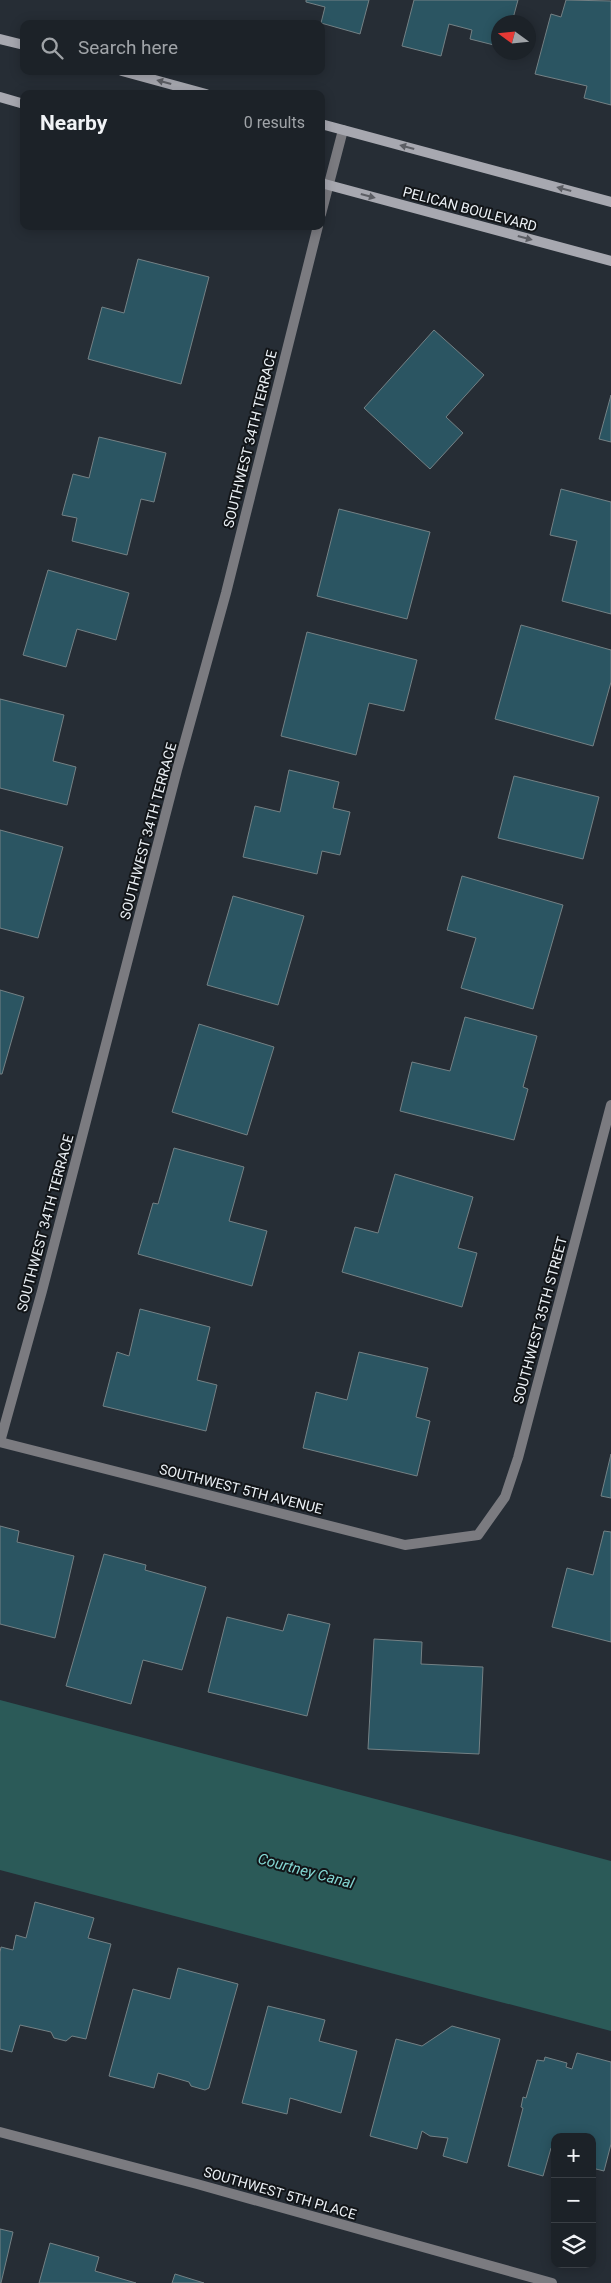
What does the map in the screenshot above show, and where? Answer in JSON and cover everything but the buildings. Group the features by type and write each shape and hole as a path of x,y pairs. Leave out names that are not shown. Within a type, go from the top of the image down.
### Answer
{"street":[{"path":"0,39 20,44"},
{"path":"137,75 191,90"},
{"path":"0,97 20,103"},
{"path":"325,125 611,202"},
{"path":"325,184 343,130"},
{"name":"PELICAN BOULEVARD","path":"325,184 611,261"},
{"name":"SOUTHWEST 34TH TERRACE","path":"0,1442 45,1281 226,593 317,230"},
{"name":"SOUTHWEST 35TH STREET","path":"478,1535 504,1497 518,1458 611,1105"},
{"name":"SOUTHWEST 5TH AVENUE","path":"0,1442 405,1545 478,1535"},
{"name":"SOUTHWEST 5TH PLACE","path":"0,2132 197,2184 518,2279 552,2283"}],"water":[{"name":"Courtney Canal","path":"0,1700 611,1861 611,2031 0,1870"}]}
